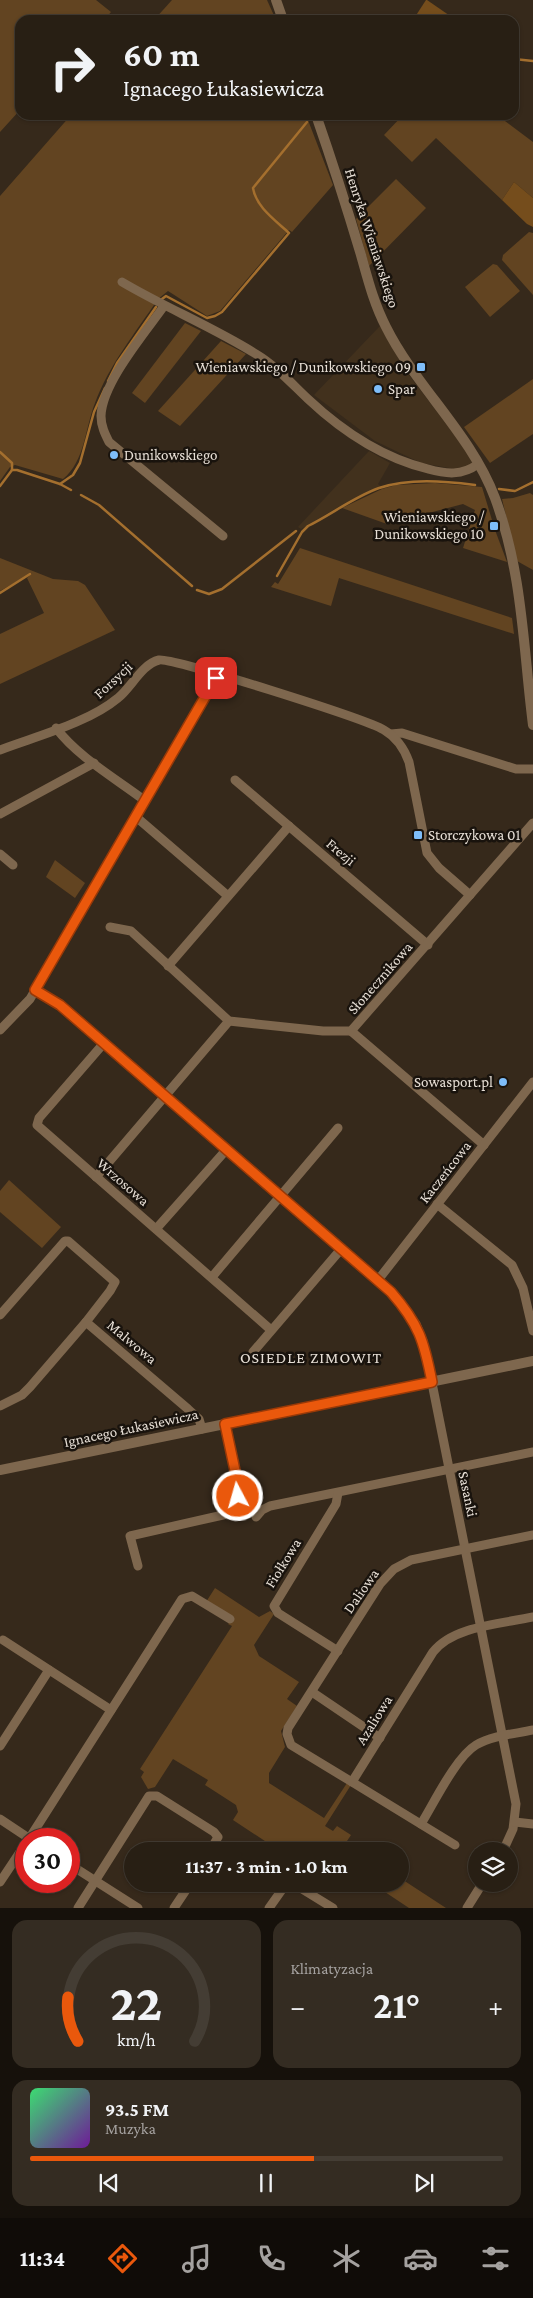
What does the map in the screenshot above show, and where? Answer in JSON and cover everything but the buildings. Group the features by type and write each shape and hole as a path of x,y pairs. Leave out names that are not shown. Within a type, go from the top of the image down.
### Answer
{"street":[{"path":"276,0 281,15"},
{"name":"Henryka Wieniawskiego","path":"318,120 372,295 386,326 407,362 460,434 478,464 494,497 511,551 520,597 530,658 533,725"},
{"path":"122,282 256,354 277,370 316,406 382,452 419,467 443,473 462,473 478,464"},
{"path":"164,306 116,375 102,408 102,425 110,442 223,536"},
{"name":"Forsycji","path":"0,750 103,710 120,697 147,667 159,660 173,661 218,675"},
{"path":"0,1030 24,1007 35,990 218,675 349,716 380,727 391,734 404,749 409,762 427,853 439,868 470,895"},
{"path":"56,728 94,763 144,800"},
{"path":"391,734 402,733 516,769 533,770"},
{"path":"0,814 94,763"},
{"name":"Frezji","path":"235,780 428,944"},
{"path":"135,816 228,896"},
{"name":"Słonecznikowa","path":"229,1021 323,1031 351,1031 533,823"},
{"path":"168,966 289,826"},
{"path":"0,854 13,865"},
{"path":"96,1176 229,1021 131,931 110,927"},
{"name":"Sasanki","path":"35,990 60,1005 342,1248 399,1301 416,1324 425,1349 432,1382 516,1804 515,1822 508,1842"},
{"path":"351,1031 484,1144"},
{"name":"Wrzosowa","path":"104,1043 36,1123 272,1330"},
{"name":"Kaczeńcowa","path":"378,1280 533,1082"},
{"path":"212,1277 338,1128"},
{"path":"156,1229 227,1148"},
{"path":"437,1204 512,1265 523,1288 533,1331"},
{"path":"0,1315 65,1241 68,1241 115,1282 86,1322"},
{"path":"253,1352 342,1248"},
{"name":"Malwowa","path":"0,1406 22,1395 86,1322 192,1412 199,1420 202,1429"},
{"name":"Ignacego Łukasiewicza","path":"0,1470 533,1361"},
{"path":"138,1566 130,1536 223,1515 238,1496 239,1489 225,1424"},
{"path":"256,1517 262,1510 270,1506 533,1452"},
{"name":"Fiołkowa","path":"338,1493 336,1504 274,1606 278,1613 338,1651"},
{"name":"Daliowa","path":"352,1782 291,1745 288,1740 288,1728 380,1584 394,1569 411,1560 533,1535"},
{"path":"36,1828 184,1597 189,1595 194,1597 230,1619"},
{"name":"Azaliowa","path":"352,1782 438,1646 455,1634 533,1618"},
{"path":"3,1640 111,1710"},
{"path":"0,1746 49,1670"},
{"path":"312,1692 380,1738"},
{"path":"421,1824 467,1752 484,1741 533,1730"},
{"path":"352,1782 455,1845"},
{"path":"78,1908 94,1880 150,1796 157,1796 214,1832 218,1838 216,1842"},
{"path":"0,1820 15,1830"},
{"path":"515,1822 533,1824"},
{"path":"0,1882 15,1860"},
{"path":"80,1871 138,1908"},
{"path":"174,1908 185,1892"},
{"path":"269,1908 280,1892"},
{"path":"307,1892 333,1908"},
{"path":"467,1908 477,1892"}],"shaded area":[{"path":"0,0 96,0 111,12 108,15 15,15 15,116 0,132"},
{"path":"172,0 267,0 274,15 158,15"},
{"path":"427,0 449,15 416,15"},
{"path":"67,120 308,120 333,185 292,232 289,230 220,311 207,316 168,291 158,299 108,375 95,403 80,454 70,472 63,479 15,465 10,467 0,481 0,196"},
{"path":"398,120 504,120 533,142 533,198 514,182 502,200 436,138 412,162 384,135"},
{"path":"396,179 426,208 369,266 356,219"},
{"path":"514,182 533,198 533,227 527,224 502,200"},
{"path":"529,232 533,233 533,295 502,260 503,255"},
{"path":"493,264 497,265 520,291 490,317 465,287"},
{"path":"185,323 201,331 145,403 132,393"},
{"path":"380,326 405,370 473,459 473,467 460,470 421,463 375,441 314,395"},
{"path":"221,341 246,354 180,426 158,411"},
{"path":"533,379 533,434 490,463 464,427"},
{"path":"369,451 390,463 378,484 380,486 347,502 301,529 298,527"},
{"path":"435,483 482,487 507,562 463,548 475,510 463,504 387,524 342,508 382,489 396,485"},
{"path":"530,493 533,495 533,570 517,561 502,499"},
{"path":"300,548 512,618 514,634 339,578 331,606 271,587 275,582 278,584"},
{"path":"0,558 53,579 78,581 85,585 115,630 0,684 0,634 44,613 27,578 32,573 0,591"},
{"path":"55,860 85,883 75,898 46,877"},
{"path":"9,1180 61,1227 42,1248 0,1212 0,1191"},
{"path":"215,1588 259,1617 270,1611 274,1614 254,1645 259,1656 299,1682 287,1699 297,1706 281,1731 285,1747 269,1773 269,1783 324,1818 347,1783 351,1785 325,1826 333,1831 337,1826 351,1835 346,1842 266,1842 233,1820 238,1812 236,1805 205,1785 208,1780 173,1759 155,1787 148,1789 141,1777 144,1772 140,1769 232,1626 228,1624 232,1619 206,1602"},
{"path":"409,1884 446,1908 409,1908 385,1892 409,1892"}],"waterway":[{"path":"519,60 533,61"},
{"path":"162,299 166,296 207,318 215,316 222,312 289,233 262,207 253,188 307,122"},
{"path":"108,381 117,363 156,307"},
{"path":"60,484 73,475 80,463 94,412 105,388"},
{"path":"0,452 12,463 12,470"},
{"path":"0,486 12,470 17,470 60,484 71,490"},
{"path":"277,576 302,532 308,526 370,492 390,485 414,482 475,485"},
{"path":"499,489 515,491 533,482"},
{"path":"81,495 99,505 192,586"},
{"path":"197,590 209,594 222,589 296,531"},
{"path":"0,593 30,574"}],"place":[{"name":"Wieniawskiego / Dunikowskiego 09","path":"421,367"},
{"name":"Spar","path":"378,389"},
{"name":"Dunikowskiego","path":"114,455"},
{"name":"Wieniawskiego / Dunikowskiego 10","path":"494,526"},
{"name":"Storczykowa 01","path":"418,835"},
{"name":"Sowasport.pl","path":"503,1082"}],"district":[{"name":"OSIEDLE ZIMOWIT","path":"311,1357"}],"route":[{"path":"216,678 35,990 60,1005 391,1292 416,1324 425,1349 432,1382 225,1424 239,1489 238,1496"}]}
